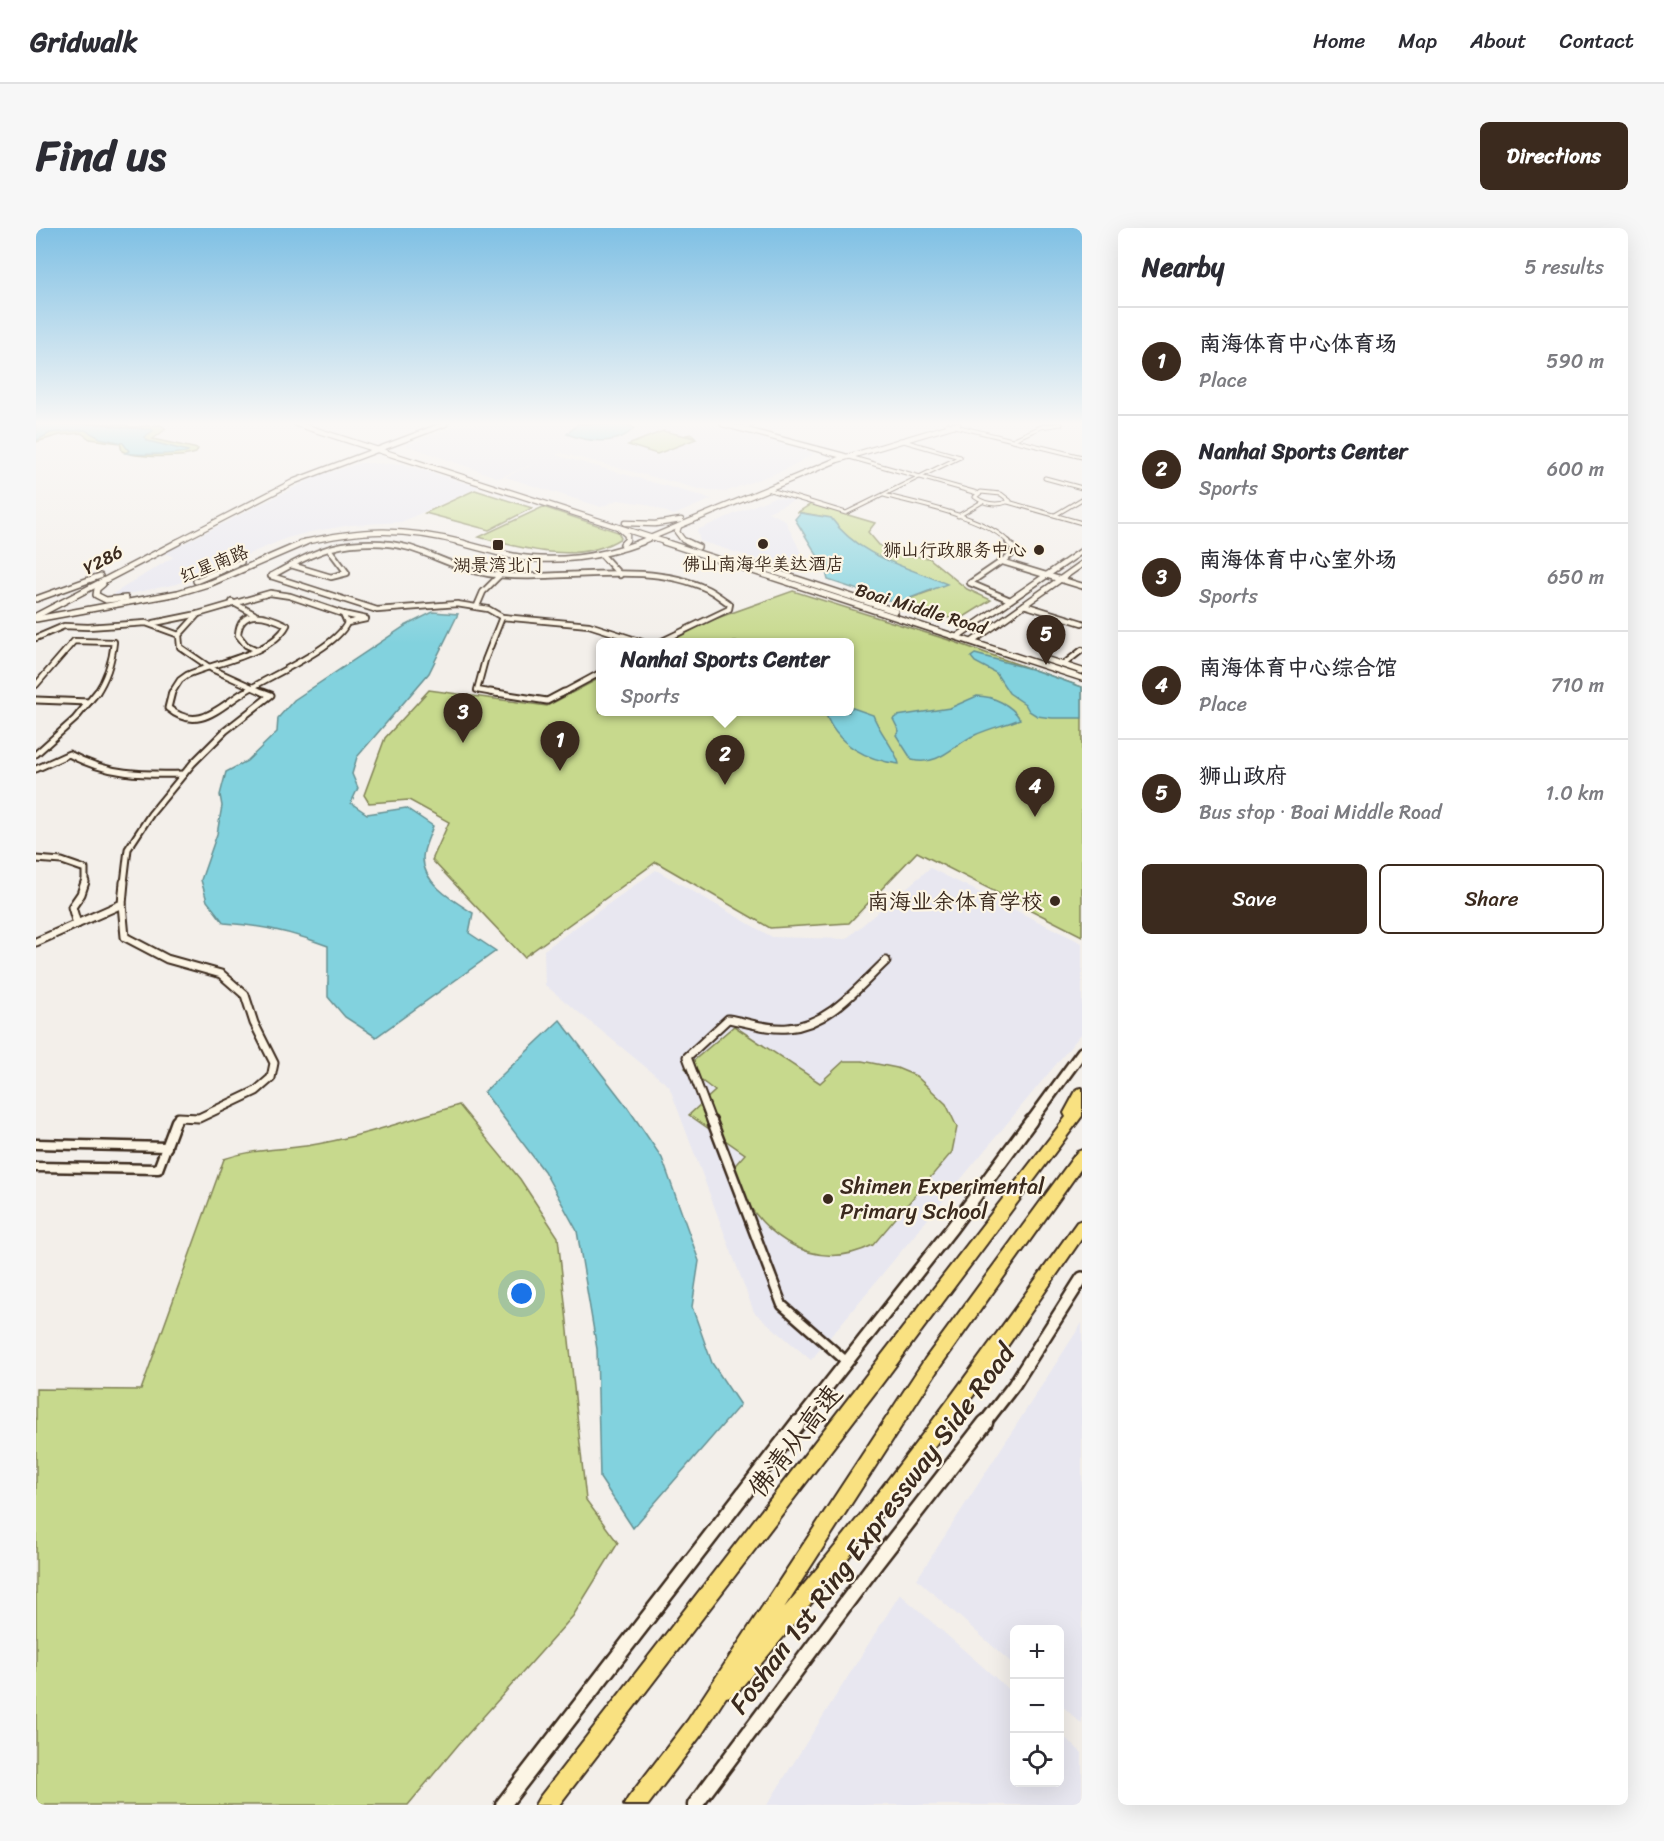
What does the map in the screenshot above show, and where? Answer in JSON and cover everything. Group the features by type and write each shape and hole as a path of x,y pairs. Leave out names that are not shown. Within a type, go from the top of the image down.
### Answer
{"highway":[{"path":"1049,1149 1082,1093"},
{"name":"佛清从高速","path":"546,1805 869,1387 1082,1106"},
{"path":"695,1727 932,1365 1082,1156"},
{"path":"635,1805 695,1727 861,1527 967,1390 1082,1226"}],"main road":[{"name":"Y286","path":"36,615 261,498"},
{"name":"Boai Middle Road","path":"530,498 645,535 652,535"},
{"name":"Boai Middle Road","path":"545,498 625,523 680,547 825,596 960,634"},
{"path":"652,535 740,498"},
{"path":"625,523 680,523 745,498"},
{"path":"680,523 677,532 679,537 700,549"},
{"name":"红星南路","path":"36,615 74,613 178,592 211,583 297,544 345,534 377,531 428,534 513,556 540,559 602,555 660,534 680,523"},
{"path":"612,524 627,535 623,547"},
{"path":"276,547 321,533 378,527 431,531 521,553 541,555 577,555 623,547 646,546"},
{"name":"Boai Middle Road","path":"660,534 975,639 1082,678"},
{"path":"623,547 645,535"},
{"path":"655,546 680,547"},
{"path":"960,634 1082,551"},
{"path":"36,615 135,597 202,579 248,559"},
{"path":"975,639 1082,564"},
{"path":"119,570 97,589 96,596 106,600 135,597"},
{"path":"36,599 119,570"},
{"path":"36,626 74,613"},
{"name":"Boai Middle Road","path":"975,639 1082,671"},
{"path":"502,1805 952,1228 1082,1052"},
{"name":"Foshan 1st Ring Expressway Side Road","path":"695,1805 876,1563 1014,1385 1082,1278"}],"street":[{"path":"795,498 846,513 879,498"},
{"path":"893,498 988,527 1011,542 1014,549 1003,562 970,583 1010,600"},
{"path":"976,498 982,502 996,504 1008,502 1082,523"},
{"path":"1008,498 1008,502"},
{"path":"1055,516 1082,499"},
{"path":"958,516 982,502"},
{"path":"630,638 589,625 501,617 495,612 477,606 433,604 377,610 271,576 329,549 349,544 389,544 412,549 450,565 500,575 554,578 665,577 688,582 730,604 729,609 668,638"},
{"path":"291,565 331,577 347,573 329,549"},
{"path":"602,555 620,576"},
{"path":"1003,562 1082,586"},
{"path":"477,606 483,592 500,575"},
{"path":"36,638 64,626 88,627 165,622 260,594 279,593 366,619 347,623"},
{"path":"232,602 254,614 287,625 285,631 255,649 223,663 194,670 175,685 168,708 172,712 187,718 198,719 210,716 250,687 331,641 345,630 347,623 343,614"},
{"path":"1024,605 1082,623"},
{"path":"36,1167 158,1170 178,1117 199,1118 256,1091 271,1078 274,1063 254,1023 245,995 221,974 167,959 125,937 122,904 128,849 150,814 184,774 225,731 271,695 204,666 180,647 179,635 198,614"},
{"path":"254,614 242,622 238,635 246,645 255,649"},
{"path":"501,617 477,690 547,701 596,675"},
{"path":"146,623 179,635"},
{"path":"36,685 74,641 114,642 115,657 111,667 89,702 59,736 36,754"},
{"path":"1064,664 1082,650"},
{"path":"36,700 89,702"},
{"path":"36,769 69,754 86,765 107,773 184,774"},
{"path":"36,859 62,861 85,869 86,879 82,895 72,907 77,924"},
{"path":"36,942 122,904"},
{"path":"847,1362 782,1305 687,1058 728,1019 788,1028 812,1022 833,1009 886,961"},
{"path":"36,1144 167,1147"}],"shaded area":[{"path":"274,498 455,498 401,522 351,525 310,532 287,538 177,584 118,596 113,594 173,557 165,553"},
{"path":"571,498 712,499 674,515 646,504 618,500 601,507"},
{"path":"773,498 794,500 768,512 785,520 805,561 792,570 700,541 697,530"},
{"name":"Shimen Experimental Primary School","path":"930,868 1082,943 1082,1033 811,1360 754,1312 669,1086 545,985 544,950 656,870 772,937 846,939"},
{"path":"1082,1323 1082,1724 1064,1708 1064,1625 1010,1625 1010,1661 917,1579"},
{"path":"900,1594 1010,1690 1010,1787 1064,1787 1064,1737 1082,1753 1082,1805 767,1805"}],"green space":[{"path":"458,498 499,498 532,508 489,530 425,513"},
{"path":"811,504 875,523 868,532 879,545 898,554 929,558 967,589 991,600 959,620 934,616 897,603 931,591 932,578 876,556 852,540 831,518 798,512"},
{"path":"543,507 618,532 621,538 605,546 569,553 533,550 479,537"},
{"path":"793,591 952,641 1082,687 1082,936 917,852 849,923 770,928 656,862 524,957 432,860 449,822 409,800 369,803 364,795 385,738 429,690 547,706 596,680 596,716 854,716 854,638 677,638 709,621"},
{"path":"734,1026 820,1083 844,1061 862,1061 897,1068 916,1076 946,1104 957,1127 952,1152 873,1245 849,1253 827,1255 806,1251 786,1242 753,1212 730,1171 745,1154 689,1115 715,1091 685,1068"},
{"path":"459,1105 520,1179 558,1237 586,1500 618,1543 573,1616 408,1805 36,1805 36,1389 141,1390 224,1159 345,1138"}],"water":[{"path":"800,513 831,518 842,531 869,551 947,584 897,603 828,580 825,568 795,519"},
{"path":"433,612 458,614 429,673 357,757 352,774 358,788 351,803 367,814 406,808 433,826 423,854 424,867 428,876 441,891 473,913 469,933 496,951 376,1037 345,1017 328,997 328,946 277,930 224,923 207,901 201,880 217,834 222,806 220,795 226,772 247,761 277,732 278,718 294,700 405,626"},
{"path":"975,654 1031,669 1082,687 1082,718 1037,716 1009,693 996,673 975,662 971,657"},
{"path":"977,696 1002,702 1020,719 975,735 938,758 912,760 896,735 899,731 893,719 897,716 950,708"},
{"path":"854,708 873,715 899,764 875,759 854,749 830,724 827,716 854,716"},
{"path":"560,1020 628,1108 662,1158 699,1261 692,1307 712,1363 740,1405 633,1528 600,1478 597,1349 577,1231 544,1171 484,1092"}],"place":[{"name":"佛山南海华美达酒店","path":"763,544"},
{"name":"湖景湾北门","path":"498,545"},
{"name":"狮山行政服务中心","path":"1039,550"},
{"name":"狮山政府","path":"1046,665"},
{"name":"南海体育中心室外场","path":"463,743"},
{"name":"南海体育中心体育场","path":"560,771"},
{"name":"Nanhai Sports Center","path":"725,785"},
{"name":"南海体育中心综合馆","path":"1035,817"},
{"name":"南海业余体育学校","path":"1055,901"},
{"name":"Shimen Experimental Primary School","path":"828,1199"}]}
